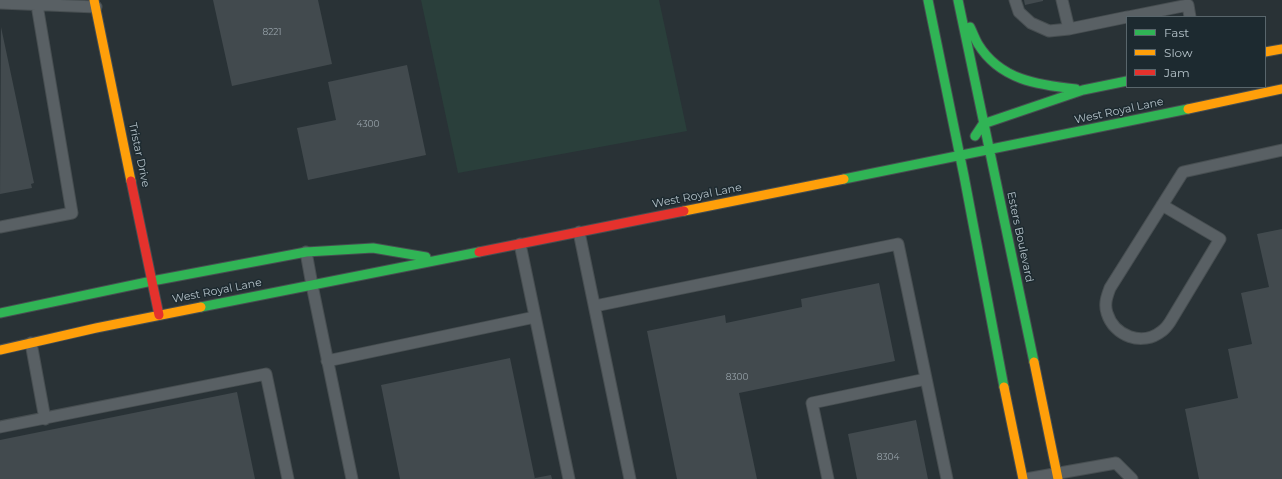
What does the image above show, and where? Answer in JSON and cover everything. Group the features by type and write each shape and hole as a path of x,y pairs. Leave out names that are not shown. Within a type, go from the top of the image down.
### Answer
{"main road":[{"path":"928,0 960,156 1022,479"},
{"name":"Tristar Drive","path":"95,4 160,315"},
{"path":"959,4 978,44 988,57 1010,75 1041,85 1083,90"},
{"name":"Esters Boulevard","path":"959,4 1057,476"},
{"path":"1266,52 1282,48"},
{"path":"960,156 984,124 1083,90 1126,81"},
{"name":"West Royal Lane","path":"0,350 160,315 990,150 1282,89"},
{"name":"West Royal Lane","path":"0,313 152,281 306,252 373,248 439,260"}],"lane":[{"path":"1015,0 1019,12 1031,23 1049,31 1069,29 1126,17"},
{"path":"1062,0 1069,29"},
{"path":"0,3 37,5 95,4"},
{"path":"0,227 72,212 37,5"},
{"path":"1133,16 1188,5 1190,16"},
{"path":"1162,205 1220,239 1170,322 1163,331 1147,338 1141,339 1129,337 1119,331 1111,322 1106,312 1106,300 1110,288 1162,205 1183,172 1282,150"},
{"path":"579,232 630,479"},
{"path":"520,244 569,479"},
{"path":"595,306 898,244 947,479"},
{"path":"306,252 352,479"},
{"path":"327,361 535,317"},
{"path":"31,343 45,419"},
{"path":"0,427 266,374 288,479"},
{"path":"828,479 812,403 926,379"},
{"path":"1026,479 1057,476 1116,463 1132,479"}],"green space":[{"path":"421,0 659,0 687,131 458,173"}],"building":[{"path":"213,0 318,0 332,64 232,86"},
{"path":"1024,0 1043,0 1043,1 1025,5"},
{"path":"1,27 34,183 31,184 32,188 0,194"},
{"path":"407,65 426,155 308,180 297,128 336,120 328,82"},
{"path":"1282,229 1282,479 1199,479 1185,409 1238,398 1228,349 1252,344 1241,293 1269,287 1257,234"},
{"path":"879,283 895,361 739,393 757,479 677,479 647,331 725,315 726,323 802,307 801,299"},
{"path":"510,358 535,479 400,479 381,385"},
{"path":"237,392 255,479 0,479 0,440"},
{"path":"916,420 928,479 857,479 848,434"},
{"path":"551,475 552,479 535,479 535,478"}],"traffic: fast":[{"path":"928,0 964,176 1004,387"},
{"path":"958,0 1034,362"},
{"path":"970,27 978,44 997,66 1009,73 1034,82 1076,89"},
{"path":"975,136 983,124 1083,90 1126,81"},
{"path":"844,179 1188,109"},
{"path":"0,313 152,281 306,252 373,248 426,257"},
{"path":"201,307 479,252"}],"traffic: slow":[{"path":"94,0 131,181"},
{"path":"1266,52 1282,49"},
{"path":"1188,109 1282,89"},
{"path":"684,211 844,179"},
{"path":"0,350 96,328 201,307"},
{"path":"1034,362 1058,479"},
{"path":"1004,387 1023,479"}],"traffic: jam":[{"path":"131,181 159,315"},
{"path":"479,252 684,211"}]}
